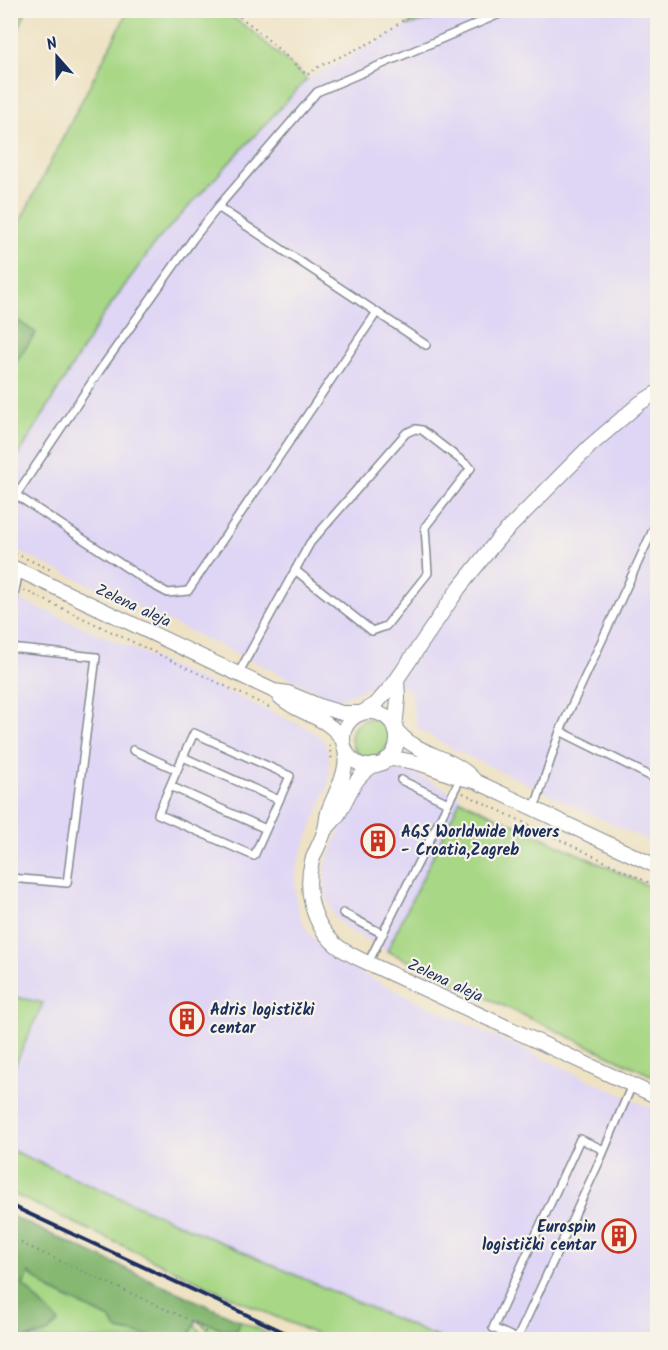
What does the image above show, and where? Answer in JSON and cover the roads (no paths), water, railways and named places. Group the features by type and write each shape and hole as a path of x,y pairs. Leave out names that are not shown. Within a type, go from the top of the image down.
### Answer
{"street":[{"path":"361,713 386,694 397,680 459,588 498,538 590,446 640,403 657,392"},
{"name":"Zelena aleja","path":"15,568 274,691 288,693 342,713 381,714 391,722 409,744 467,771 475,781"},
{"path":"387,759 396,747 397,680"},
{"name":"Zelena aleja","path":"274,691 282,700 330,726 353,760 360,764 374,765"},
{"name":"Zelena aleja","path":"361,713 354,716 345,727 346,762 343,776 328,813 326,829 312,860 309,880 311,902 320,924 331,940 347,953 657,1096"},
{"name":"Zelena aleja","path":"326,829 338,816 356,781 364,772 387,759 413,760 460,779 475,781 657,867"}],"lane":[{"path":"10,504 100,370 193,239 317,92 509,10"},
{"path":"218,207 426,345"},
{"path":"16,495 153,585 168,593 188,591 377,312"},
{"path":"238,674 295,570 310,543 406,433 415,429 422,430 471,468 425,527 428,573 386,626 372,631 295,570"},
{"path":"533,808 560,731 657,519"},
{"path":"10,616 17,586 15,568"},
{"path":"10,648 96,657 68,883 10,878"},
{"path":"560,731 657,780"},
{"path":"194,733 290,776 254,856 158,814 177,770 194,733"},
{"path":"133,750 177,770"},
{"path":"183,757 279,800"},
{"path":"368,963 460,779"},
{"path":"400,780 448,803"},
{"path":"170,786 266,829"},
{"path":"343,913 383,934"},
{"path":"604,1150 580,1139 493,1328 517,1339 604,1150 632,1085"}],"railway":[{"path":"10,1205 301,1340"}],"place":[{"name":"AGS Worldwide Movers - Croatia,Zagreb","path":"378,841"},
{"name":"Adris logistički centar","path":"187,1019"},
{"name":"Eurospin logistički centar","path":"619,1236"}]}
